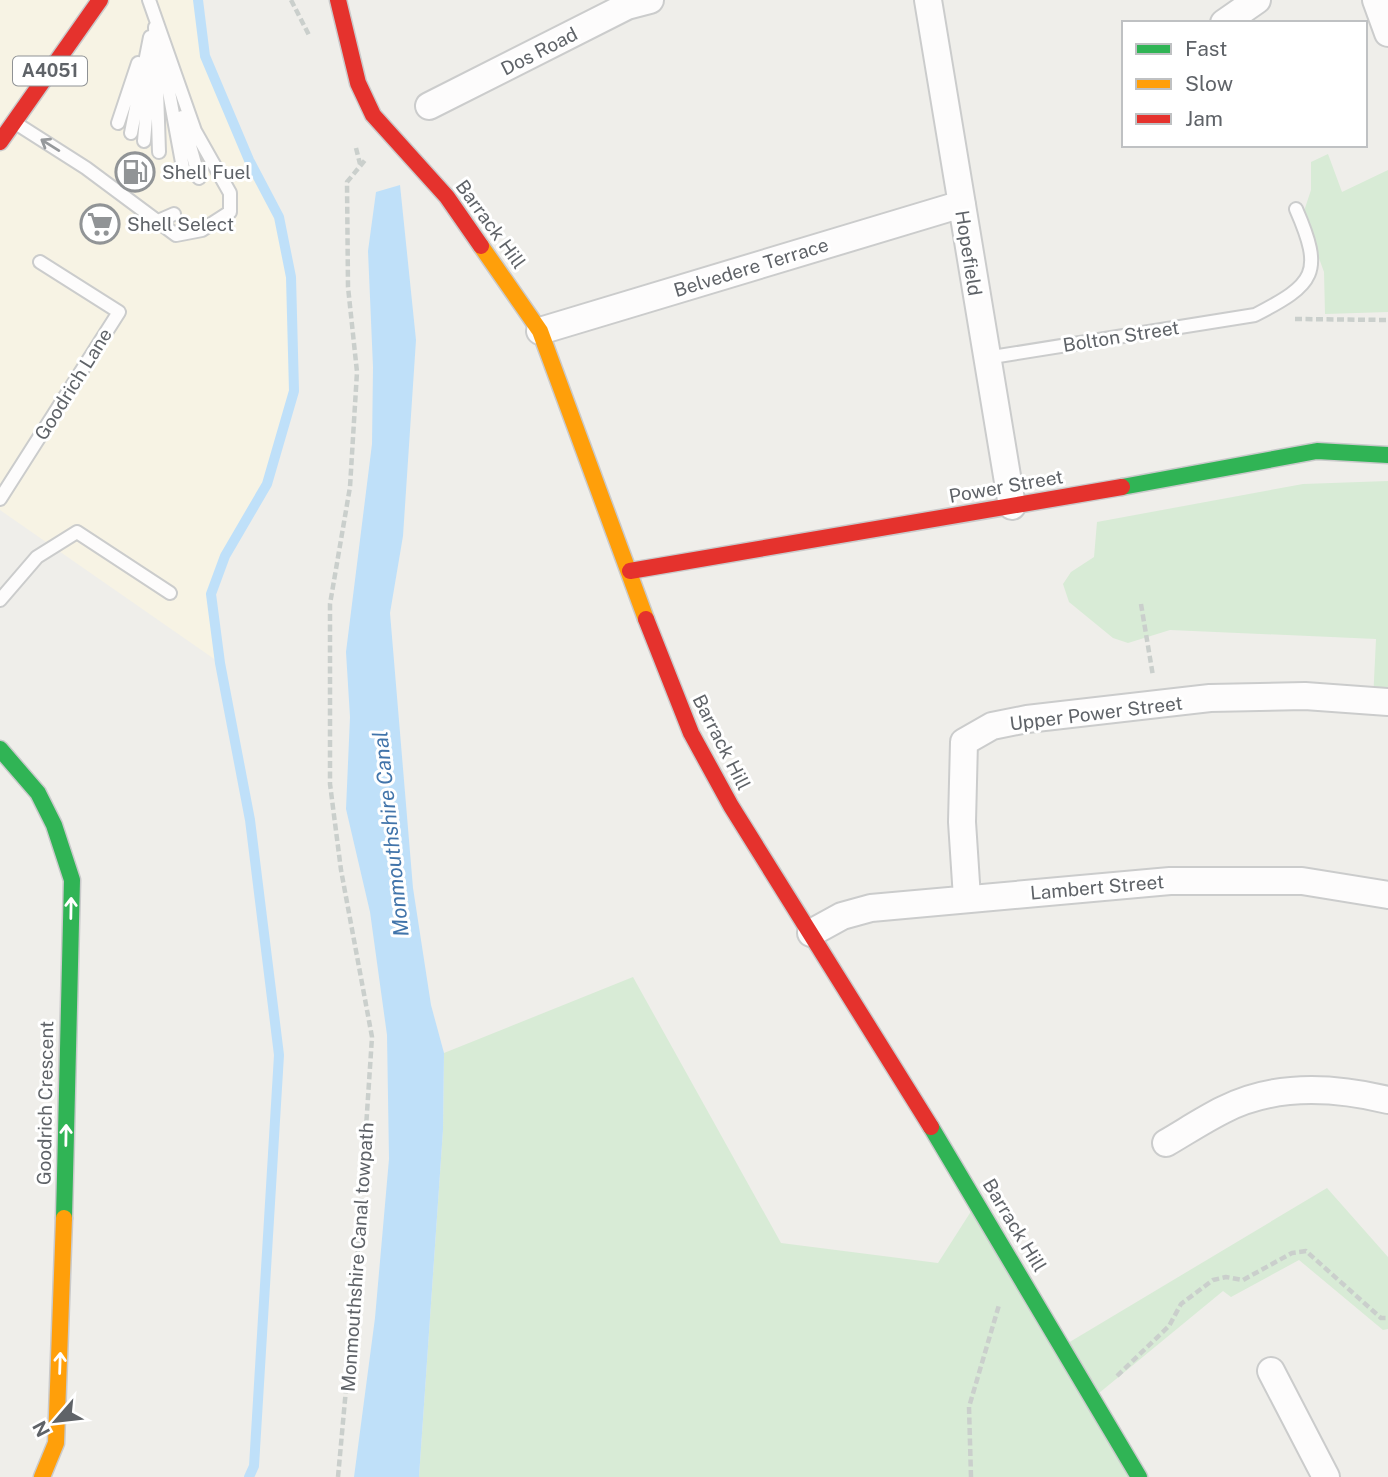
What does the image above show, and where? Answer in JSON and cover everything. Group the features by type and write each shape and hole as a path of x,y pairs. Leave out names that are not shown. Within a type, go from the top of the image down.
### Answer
{"street":[{"name":"A4051","path":"0,142 100,0"},
{"name":"Barrack Hill","path":"338,0 358,83 373,115 447,197 540,331 630,571 657,652 691,733 731,806 1012,1260 1139,1477"},
{"name":"Hopefield","path":"928,0 1012,506"},
{"path":"1227,21 1255,0"},
{"path":"1376,0 1388,33"},
{"name":"Dos Road","path":"429,106 634,2"},
{"name":"Belvedere Terrace","path":"540,331 962,204"},
{"name":"Power Street","path":"630,571 1317,451 1388,455"},
{"name":"Upper Power Street","path":"967,898 962,822 964,742 992,726 1027,719 1210,698 1305,696 1388,702"},
{"name":"Goodrich Crescent","path":"2,757 32,783 54,818 72,880 56,1443 42,1477"},
{"name":"Lambert Street","path":"811,933 842,916 871,908 1195,881 1302,881 1388,895"},
{"path":"1166,1143 1225,1109 1282,1091 1351,1091 1388,1100"},
{"path":"1271,1371 1325,1477"}],"lane":[{"path":"14,122 91,167 176,235 202,230 230,212 230,193 195,131 152,6"},
{"path":"118,123 152,6"},
{"path":"131,133 152,6"},
{"path":"144,141 152,6"},
{"path":"152,6 159,152"},
{"path":"152,6 178,165"},
{"path":"152,6 198,178"},
{"path":"91,167 106,169"},
{"path":"142,209 154,201"},
{"name":"Bolton Street","path":"986,358 1255,315 1295,294 1307,278 1312,260 1307,234 1296,209"},
{"path":"158,221 174,214"},
{"name":"Goodrich Lane","path":"0,499 118,312 40,262"},
{"path":"0,600 37,557 78,532 170,593"}],"path":[{"name":"Monmouthshire Canal towpath","path":"338,1477 354,1306 372,1037 341,870 330,784 330,604 350,486 357,372 348,287 347,182 360,164"},
{"path":"1255,315 1308,321 1388,320"},
{"path":"1141,604 1157,704"},
{"path":"1093,1398 1169,1326 1181,1304 1213,1280 1226,1277 1243,1280 1292,1253 1307,1251 1381,1318 1388,1318"},
{"path":"971,1477 969,1407 1012,1260"}],"shaded area":[{"path":"0,0 198,0 205,56 249,160 279,217 291,277 294,391 267,484 225,556 211,594 220,663 0,510"}],"green space":[{"path":"1328,154 1342,192 1388,170 1388,312 1325,314 1324,272 1303,214 1311,190 1311,162"},
{"path":"1388,481 1388,702 1373,701 1376,639 1170,630 1128,643 1113,638 1069,602 1063,584 1071,572 1094,557 1097,522 1303,484"},
{"path":"633,977 781,1243 938,1263 977,1202 1063,1346 1327,1188 1388,1257 1388,1329 1383,1330 1299,1260 1231,1297 1223,1291 1093,1398 1139,1477 419,1477 443,1130 444,1053"}],"water":[{"name":"Monmouthshire Canal","path":"400,185 416,340 403,536 390,613 413,888 431,1005 444,1053 443,1130 419,1477 354,1477 375,1318 389,1159 387,1035 370,912 346,809 350,717 346,652 372,444 373,367 368,251 376,192"}],"waterway":[{"path":"198,0 205,56 249,160 279,217 291,277 294,391 267,484 225,556 211,594 220,663 250,820 279,1055 254,1466 249,1477"}],"traffic: fast":[{"path":"1122,487 1317,451 1388,455"},
{"path":"0,749 38,793 54,825 72,880 64,1218"},
{"path":"931,1127 1139,1477"}],"traffic: slow":[{"path":"481,246 540,331 646,619"},
{"path":"42,1477 56,1443 64,1218"}],"traffic: jam":[{"path":"0,142 100,0"},
{"path":"338,0 358,83 373,115 447,197 481,246"},
{"path":"630,571 1122,487"},
{"path":"646,619 691,733 731,806 931,1127"}],"place":[{"name":"Shell Fuel","path":"135,172"},
{"name":"Shell Select","path":"100,224"}]}
